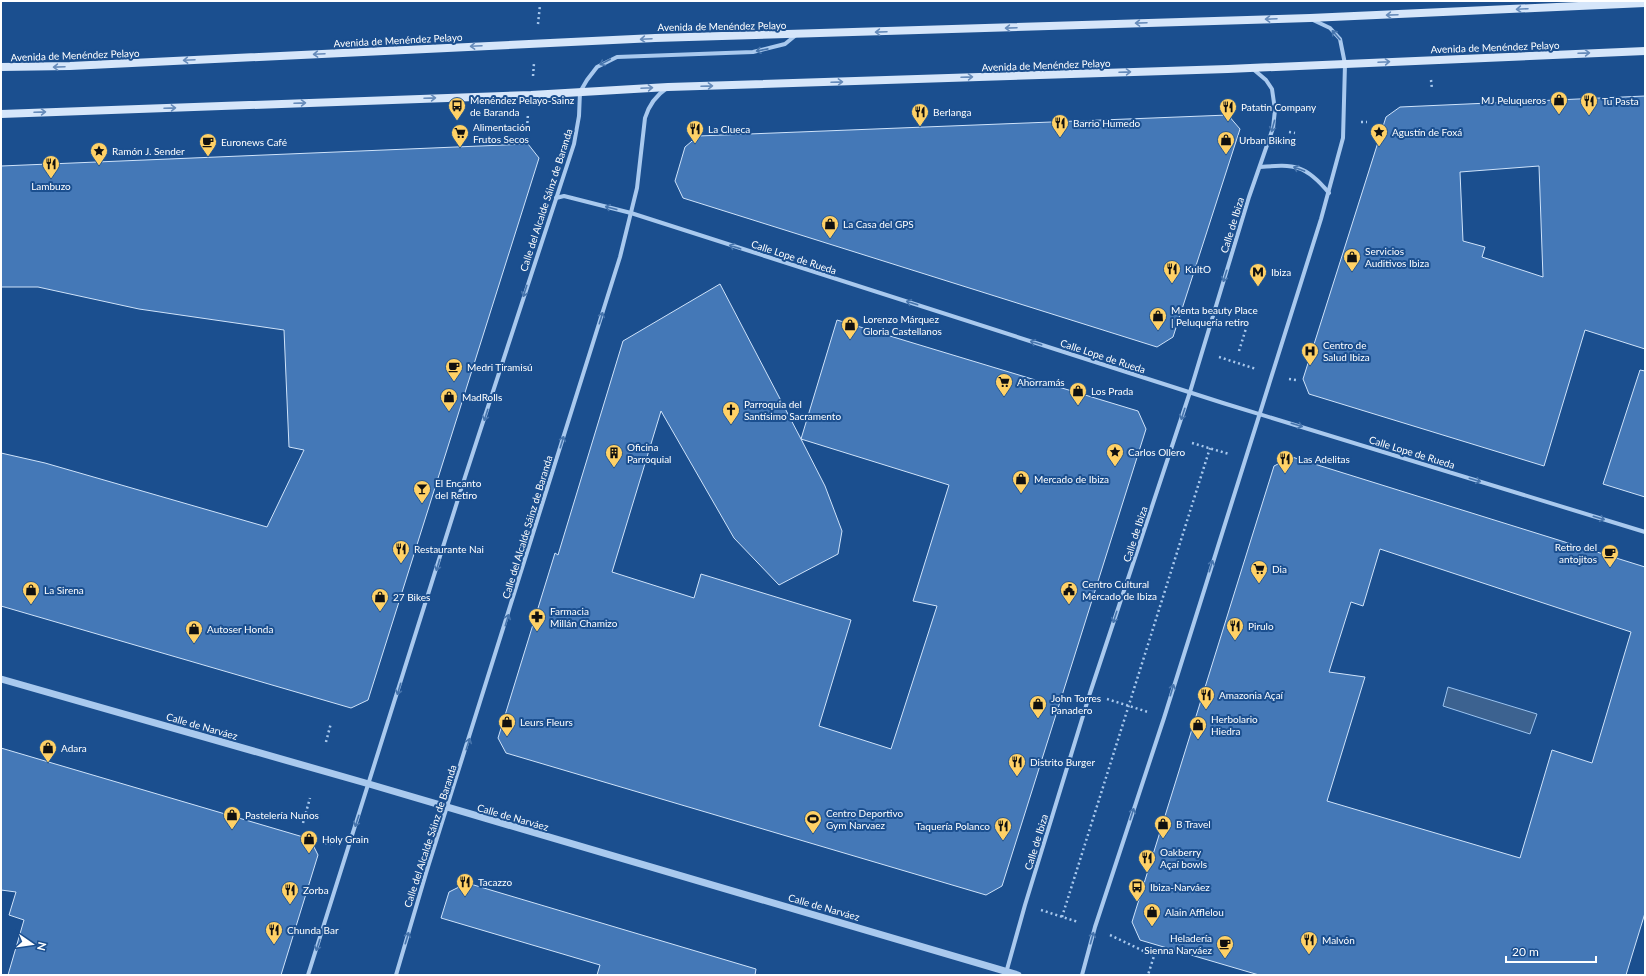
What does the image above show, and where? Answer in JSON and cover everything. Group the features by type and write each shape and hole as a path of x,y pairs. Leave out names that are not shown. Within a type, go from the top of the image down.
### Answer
{"main road":[{"name":"Avenida de Menéndez Pelayo","path":"1,67 70,66 655,38 797,35 1310,18 1645,3"},
{"name":"Avenida de Menéndez Pelayo","path":"1,114 531,94 668,87 1251,68 1645,50"}],"street":[{"name":"Avenida de Menéndez Pelayo","path":"1310,18 1330,28 1340,39 1345,64"},
{"name":"Avenida de Menéndez Pelayo","path":"580,92 586,80 597,67 617,57 753,52 784,44 797,35"},
{"path":"1082,975 1095,927 1164,718 1329,192 1342,138 1345,64"},
{"name":"Calle de Ibiza","path":"1006,973 1025,905 1090,693 1203,352 1249,197 1273,128 1275,119 1275,105 1272,90 1266,80 1251,68"},
{"name":"Calle del Alcalde Sáinz de Baranda","path":"396,975 620,257 637,188 645,118 652,102 668,87"},
{"name":"Calle del Alcalde Sáinz de Baranda","path":"308,975 575,138 579,116 580,92"},
{"path":"1260,167 1277,165 1299,167 1316,177 1329,192"},
{"name":"Calle Lope de Rueda","path":"556,198 564,196 631,214 1260,414 1645,532"},
{"name":"Calle de Narváez","path":"1,678 369,784 1006,973 1018,975"}],"path":[{"path":"527,128 540,5"},
{"path":"1239,351 1248,322"},
{"path":"1203,352 1296,380"},
{"path":"1175,438 1245,459"},
{"path":"1062,917 1210,448"},
{"path":"1090,693 1164,718"},
{"path":"326,742 331,723"},
{"path":"303,823 310,798"},
{"path":"1025,905 1095,927 1154,956 1148,975"}],"water":[{"path":"1448,687 1537,714 1530,734 1443,706"}],"building":[{"path":"1645,96 1645,349 1585,330 1544,466 1309,394 1303,379 1386,117 1400,107","holes":["1539,166 1543,277 1482,257 1485,247 1463,241 1460,172"]},
{"path":"1228,115 1240,129 1173,337 1157,347 683,198 675,181 685,147 698,136"},
{"path":"528,144 539,158 368,700 351,708 1,606 1,453 45,463 267,527 304,450 289,447 284,330 139,309 38,287 1,287 1,166"},
{"path":"720,284 801,439 837,320 1138,411 1146,429 1002,886 986,895 506,753 498,738 555,553 558,555 623,341","holes":["661,411 734,538 779,585 838,554 842,531 825,486 801,439 949,485 913,601 937,606 891,749 819,726 851,620 701,574 694,598 612,572"]},
{"path":"1640,370 1645,371 1645,497 1603,484"},
{"path":"1292,457 1645,567 1645,913 1626,975 1259,975 1140,940 1132,922 1274,466","holes":["1380,549 1631,632 1592,763 1552,750 1520,858 1327,801 1365,677 1329,672 1351,602 1363,606"]},
{"path":"1,748 310,839 318,855 281,975 8,975 24,920 9,915 16,892 1,890"},
{"path":"467,883 756,969 755,975 597,975 600,965 441,918 449,892"}],"place":[{"name":"MJ Peluqueros","path":"1559,115"},
{"name":"Tu Pasta","path":"1589,116"},
{"name":"Menéndez Pelayo-Sainz de Baranda","path":"457,121"},
{"name":"Patatin Company","path":"1228,122"},
{"name":"Berlanga","path":"920,127"},
{"name":"Barrio Humedo","path":"1060,138"},
{"name":"La Clueca","path":"695,144"},
{"name":"Agustín de Foxá","path":"1379,147"},
{"name":"Alimentación Frutos Secos","path":"460,148"},
{"name":"Urban Biking","path":"1226,155"},
{"name":"Euronews Café","path":"208,157"},
{"name":"Ramón J. Sender","path":"99,166"},
{"name":"Lambuzo","path":"51,179"},
{"name":"La Casa del GPS","path":"830,239"},
{"name":"Servicios Auditivos Ibiza","path":"1352,272"},
{"name":"KultO","path":"1172,284"},
{"name":"Ibiza","path":"1258,287"},
{"name":"Menta beauty Place | Peluquería retiro","path":"1158,331"},
{"name":"Lorenzo Márquez Gloria Castellanos","path":"850,340"},
{"name":"Centro de Salud Ibiza","path":"1310,366"},
{"name":"Medri Tiramisú","path":"454,382"},
{"name":"Ahorramás","path":"1004,397"},
{"name":"Los Prada","path":"1078,406"},
{"name":"MadRolls","path":"449,412"},
{"name":"Parroquia del Santísimo Sacramento","path":"731,425"},
{"name":"Carlos Ollero","path":"1115,467"},
{"name":"Oficina Parroquial","path":"614,468"},
{"name":"Las Adelitas","path":"1285,474"},
{"name":"Mercado de Ibiza","path":"1021,494"},
{"name":"El Encanto del Retiro","path":"422,504"},
{"name":"Restaurante Nai","path":"401,564"},
{"name":"Retiro del antojitos","path":"1610,568"},
{"name":"Dia","path":"1259,584"},
{"name":"La Sirena","path":"31,605"},
{"name":"Centro Cultural Mercado de Ibiza","path":"1069,605"},
{"name":"27 Bikes","path":"380,612"},
{"name":"Farmacia Millán Chamizo","path":"537,632"},
{"name":"Pirulo","path":"1235,641"},
{"name":"Autoser Honda","path":"194,644"},
{"name":"Amazonia Açaí","path":"1206,710"},
{"name":"John Torres Panadero","path":"1038,719"},
{"name":"Leurs Fleurs","path":"507,737"},
{"name":"Herbolario Hiedra","path":"1198,740"},
{"name":"Adara","path":"48,763"},
{"name":"Distrito Burger","path":"1017,777"},
{"name":"Pastelería Nunos","path":"232,830"},
{"name":"Centro Deportivo Gym Narvaez","path":"813,834"},
{"name":"B Travel","path":"1163,839"},
{"name":"Taquería Polanco","path":"1003,841"},
{"name":"Holy Grain","path":"309,854"},
{"name":"Oakberry Açaí bowls","path":"1147,873"},
{"name":"Tacazzo","path":"465,897"},
{"name":"Ibiza-Narváez","path":"1137,902"},
{"name":"Zorba","path":"290,905"},
{"name":"Alain Afflelou","path":"1152,927"},
{"name":"Chunda Bar","path":"274,945"},
{"name":"Malvón","path":"1309,955"},
{"name":"Heladería Sienna Narváez","path":"1225,959"}]}
